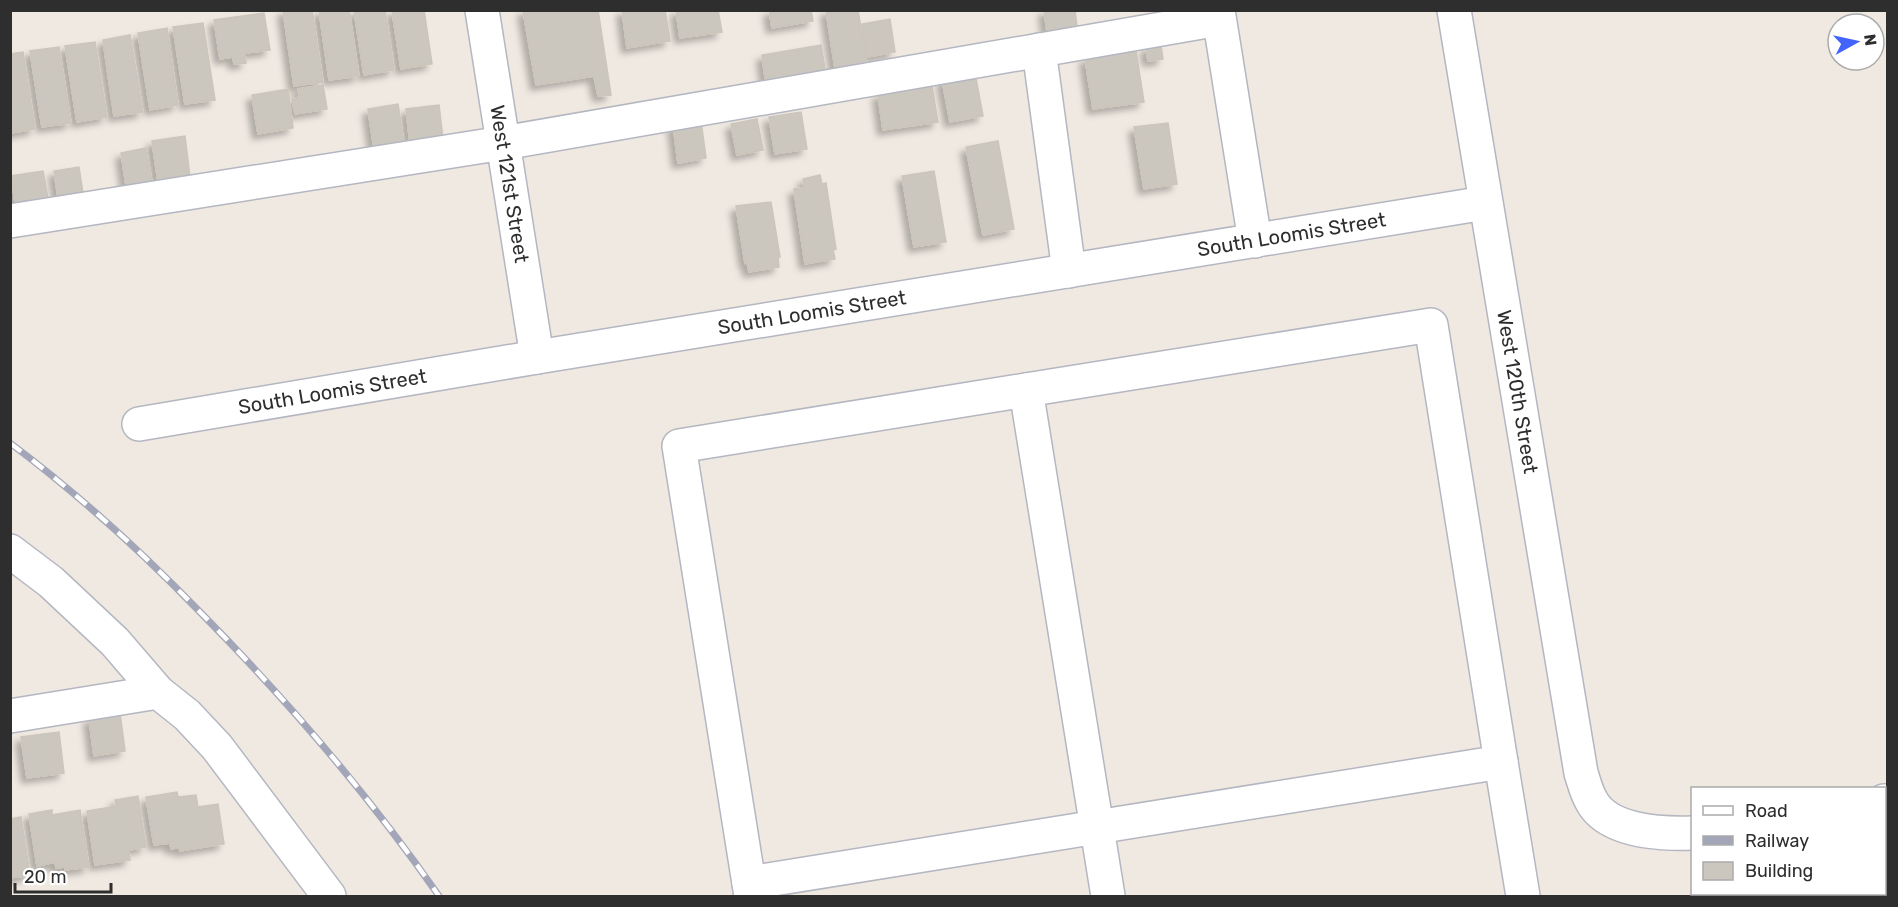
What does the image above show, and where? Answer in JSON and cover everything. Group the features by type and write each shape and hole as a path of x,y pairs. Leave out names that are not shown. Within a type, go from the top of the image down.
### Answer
{"street":[{"name":"West 121st Street","path":"482,10 537,357"},
{"name":"West 120th Street","path":"1454,10 1581,773 1591,801 1607,818 1630,827 1657,833 1691,833"},
{"path":"10,221 503,143 1039,50 1219,15 1255,241"},
{"path":"1039,50 1069,271"},
{"name":"South Loomis Street","path":"139,424 1485,203"},
{"path":"1502,762 1096,827 750,890 679,446 1431,325 1502,762 1523,897"},
{"path":"1026,390 1108,897"},
{"path":"10,551 51,582 115,642 158,692 187,715 217,747 329,897"},
{"path":"10,716 158,692"}],"building":[{"path":"283,10 312,10 323,82 294,86"},
{"path":"319,10 349,10 359,76 329,80"},
{"path":"354,10 385,10 394,70 364,75"},
{"path":"392,10 424,10 432,64 401,69"},
{"path":"523,10 598,10 611,95 598,96 594,76 536,85"},
{"path":"622,10 665,10 670,41 627,48"},
{"path":"676,10 718,10 722,32 680,38"},
{"path":"769,10 811,10 813,21 772,28"},
{"path":"826,10 858,10 868,70 836,75"},
{"path":"1044,10 1075,10 1077,27 1047,32"},
{"path":"264,13 270,50 245,53 246,63 234,64 233,57 220,59 214,20"},
{"path":"890,19 895,52 868,57 862,24"},
{"path":"203,23 215,100 185,104 173,27"},
{"path":"167,28 178,105 150,110 138,33"},
{"path":"130,35 143,112 114,116 103,40"},
{"path":"95,42 107,117 77,122 65,46"},
{"path":"821,45 826,75 766,85 762,55"},
{"path":"1161,45 1163,59 1148,61 1146,47"},
{"path":"59,47 71,123 42,127 30,51"},
{"path":"1136,51 1144,102 1093,109 1085,58"},
{"path":"23,52 35,129 10,133 10,54"},
{"path":"975,73 983,116 950,122 942,79"},
{"path":"323,85 327,109 295,114 292,99 300,97 298,89"},
{"path":"932,86 938,122 883,130 878,94"},
{"path":"288,89 293,128 258,134 252,95"},
{"path":"398,104 404,144 374,149 368,109"},
{"path":"439,105 443,139 410,144 406,109"},
{"path":"801,112 807,149 775,154 769,117"},
{"path":"757,119 763,150 737,155 731,124"},
{"path":"701,121 706,158 678,163 673,125"},
{"path":"1168,123 1177,184 1144,189 1134,127"},
{"path":"185,136 190,177 158,182 152,141"},
{"path":"998,141 1014,229 983,235 966,147"},
{"path":"146,148 152,182 126,185 121,153"},
{"path":"79,167 84,200 59,204 54,171"},
{"path":"43,171 49,204 16,209 11,176"},
{"path":"934,171 946,242 914,247 902,176"},
{"path":"820,175 822,184 826,183 836,249 833,250 835,259 805,264 794,189 804,188 803,179"},
{"path":"771,202 780,257 778,257 779,267 749,272 747,262 745,263 736,206"},
{"path":"120,713 125,751 94,756 89,718"},
{"path":"59,732 64,773 27,778 21,737"},
{"path":"177,792 178,797 196,795 198,807 218,804 224,844 180,851 179,847 171,849 170,843 154,845 146,797"},
{"path":"138,796 146,847 129,850 130,860 95,865 87,811 117,806 115,800"},
{"path":"52,810 52,815 80,810 89,867 65,870 65,867 56,868 55,862 37,866 29,814"},
{"path":"21,817 30,875 10,878 10,819"}],"railway":[{"path":"10,443 108,524 178,589 232,645 326,749 384,821 439,896"}]}
